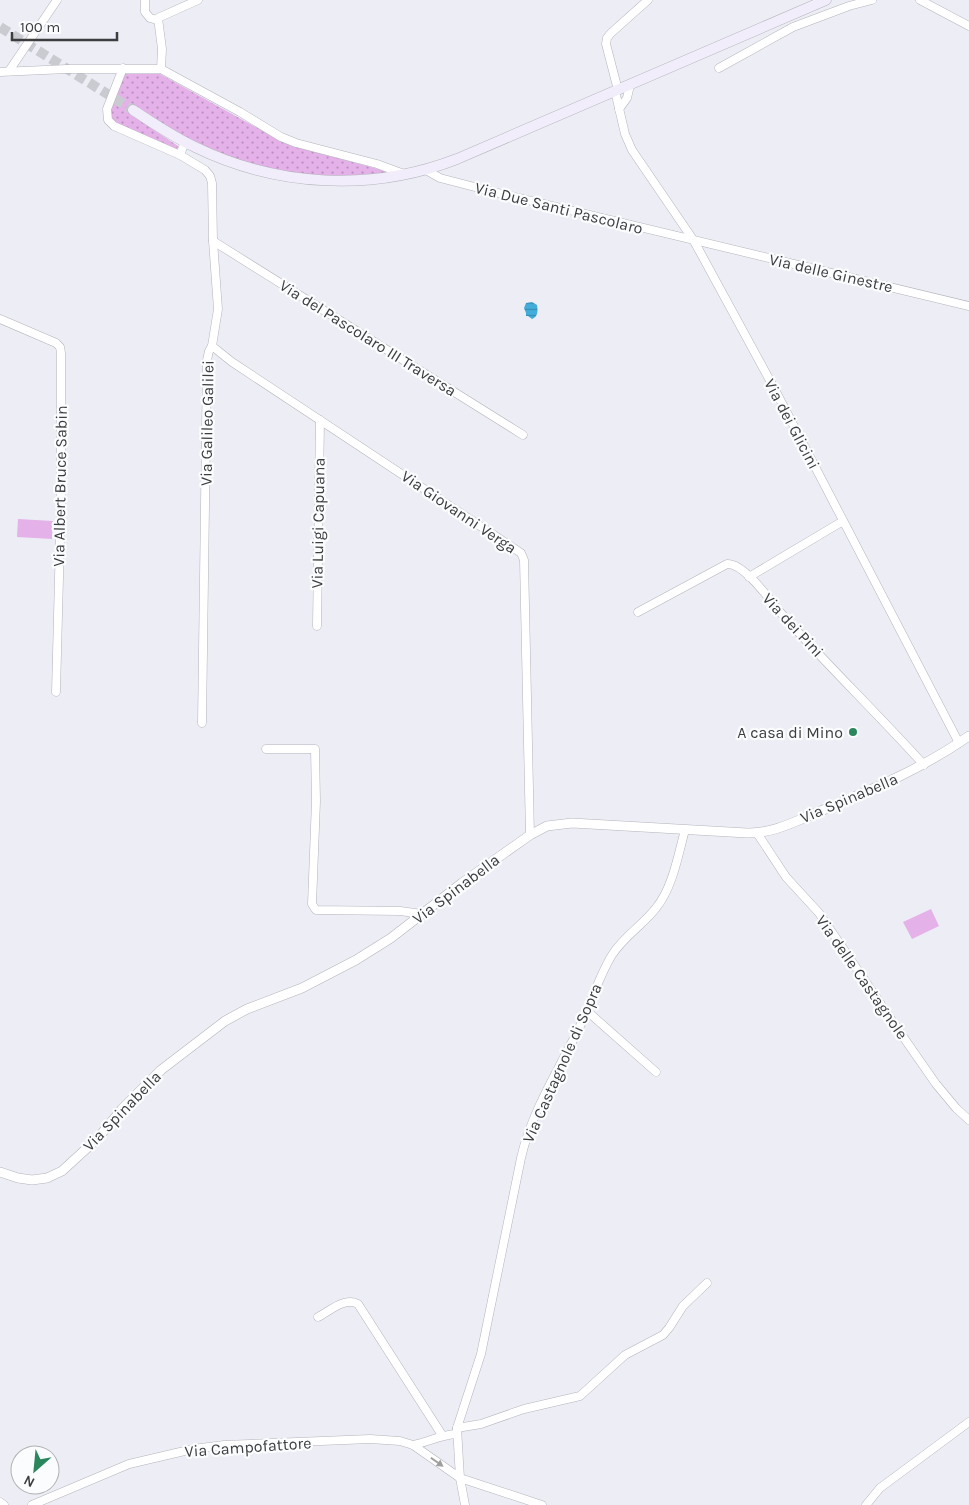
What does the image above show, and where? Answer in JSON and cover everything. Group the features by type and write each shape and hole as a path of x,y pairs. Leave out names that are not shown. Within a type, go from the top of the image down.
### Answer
{"main road":[{"path":"133,110 185,142 234,162 268,172 296,177 358,181 406,175 457,159 826,0"}],"street":[{"path":"9,71 57,0"},
{"path":"144,0 147,16 157,20"},
{"path":"157,20 160,16 198,0"},
{"name":"Via dei Glicini","path":"648,0 610,33 607,38 619,109 627,140 694,241 774,388 959,743"},
{"path":"719,68 788,29 849,6 872,0"},
{"path":"920,0 969,26"},
{"path":"786,18 788,29"},
{"path":"157,20 162,49 161,68"},
{"path":"123,68 107,109 108,120 114,126 180,155 185,142"},
{"path":"0,72 161,68 287,140 354,157 406,175"},
{"path":"619,109 627,98 630,85"},
{"name":"Via Galileo Galilei","path":"180,155 203,168 211,178 218,304 217,322 207,360 202,724"},
{"name":"Via Due Santi Pascolaro","path":"426,170 440,178 694,241"},
{"name":"Via del Pascolaro III Traversa","path":"213,241 523,435"},
{"name":"Via delle Ginestre","path":"694,241 969,306"},
{"name":"Via Albert Bruce Sabin","path":"0,319 56,343 60,347 61,353 61,501 56,692"},
{"name":"Via Giovanni Verga","path":"212,346 232,362 522,553 524,560 530,835"},
{"name":"Via Luigi Capuana","path":"317,626 320,420"},
{"path":"749,577 843,521"},
{"name":"Via dei Pini","path":"638,612 727,564 736,566 749,577 796,630 880,716 924,765"},
{"name":"Via Spinabella","path":"0,1172 21,1179 32,1180 47,1178 57,1174 98,1138 122,1108 161,1070 225,1022 247,1009 302,988 356,960 391,938 462,883 530,835 548,826 566,823 757,833 778,828 924,765 969,737"},
{"path":"266,749 315,749 316,801 312,904 314,909 400,911 422,914"},
{"name":"Via Castagnole di Sopra","path":"456,1431 480,1354 524,1147 541,1102 587,1011 615,950 652,913 664,896 685,830"},
{"name":"Via delle Castagnole","path":"757,833 786,877 819,913 931,1076 956,1108 969,1120"},
{"path":"587,1011 656,1072"},
{"name":"Via Campofattore","path":"414,1445 430,1442 442,1435 524,1409 580,1396 625,1354 662,1335 669,1328 682,1306 707,1283"},
{"path":"318,1317 342,1303 352,1302 358,1304 442,1435"},
{"path":"866,1505 880,1488 969,1422"},
{"path":"456,1431 460,1478 465,1505"},
{"name":"Via Campofattore","path":"32,1505 129,1464 193,1449 224,1445 370,1440 400,1441 414,1445 460,1478 542,1505"},
{"path":"0,1502 4,1505"}],"shaded area":[{"path":"125,74 160,74 281,141 389,172 367,175 321,176 274,170 209,150 130,114 178,146 177,150 115,123 109,115"},
{"path":"18,519 53,521 52,539 17,537"},
{"path":"931,909 939,926 912,939 903,922"}],"water":[{"path":"532,302 537,305 537,309 536,315 532,319 526,316 524,308 526,303"}],"tunnel":[{"path":"0,27 133,110"}],"place":[{"name":"A casa di Mino","path":"853,732"}]}
